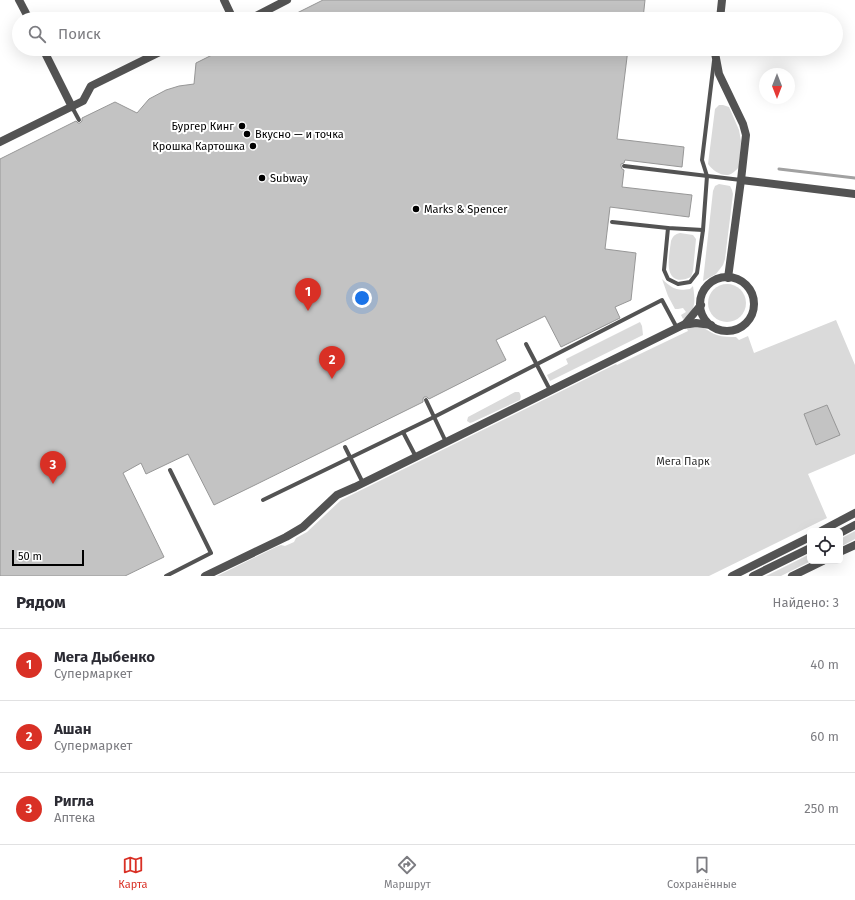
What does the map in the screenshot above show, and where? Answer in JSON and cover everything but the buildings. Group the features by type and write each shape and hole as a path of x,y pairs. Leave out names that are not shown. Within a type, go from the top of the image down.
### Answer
{"street":[{"path":"19,0 25,12"},
{"path":"224,0 230,12"},
{"path":"264,12 288,0"},
{"path":"721,12 722,0"},
{"path":"46,56 72,107"},
{"path":"0,142 83,101 91,86 152,56"},
{"path":"716,56 719,74 744,124 746,135 728,278"},
{"path":"741,180 855,194"},
{"path":"728,278 740,281 749,288 754,299 754,311 748,321 739,329 724,331 717,329 707,322 702,314 701,305 703,294 709,285 718,279 728,278"},
{"path":"681,326 701,305"},
{"path":"205,576 286,537 303,527 337,495 681,326 696,323 710,325"},
{"path":"827,528 855,513"},
{"path":"843,531 855,525"},
{"path":"732,576 807,538"},
{"path":"843,551 855,545"},
{"path":"753,576 807,549"},
{"path":"792,576 817,564"}],"lane":[{"path":"668,228 664,270 668,279 678,284 690,282 697,273 703,230 707,176 702,160 714,56"},
{"path":"72,107 79,120"},
{"path":"624,166 741,180"},
{"path":"612,222 703,230"},
{"path":"263,500 434,417 662,300 681,326"},
{"path":"526,344 550,391"},
{"path":"426,400 446,442"},
{"path":"403,432 416,457"},
{"path":"345,447 363,483"},
{"path":"166,576 211,553 170,470"}],"green space":[{"path":"719,105 729,107 739,130 741,141 739,167 733,173 728,175 722,175 708,164 715,109"},
{"path":"719,184 730,186 733,194 725,259 723,265 716,274 703,281 713,191 715,186"},
{"path":"680,233 693,235 696,239 693,271 691,277 680,280 672,276 670,272 669,256 671,241 674,236"},
{"path":"662,279 672,287 681,290 690,289 693,286 694,305 688,316 683,319 681,315 686,312 683,308 675,309 668,296"},
{"path":"723,284 731,284 738,287 743,292 746,303 743,314 738,319 731,322 723,322 716,319 711,314 708,307 708,299 711,292 716,287"},
{"name":"Мега Парк","path":"836,320 855,365 855,454 808,474 827,518 709,576 217,576 276,547 281,545 285,546 294,542 296,538 307,532 341,500 616,364 617,365 688,331 687,329 692,327 700,327 717,335 724,337 736,337 739,340 748,336 754,353"},
{"path":"640,322 643,335 550,381 547,375 568,364 566,359"},
{"path":"515,392 519,392 521,396 520,400 473,422 470,423 467,421 468,417"},
{"path":"855,531 855,539 843,545 843,537"},
{"path":"807,556 807,563 781,576 766,576"}],"waterway":[{"path":"779,169 855,178"}],"place":[{"name":"Бургер Кинг","path":"242,126"},
{"name":"Вкусно — и точка","path":"247,134"},
{"name":"Крошка Картошка","path":"253,146"},
{"name":"Subway","path":"262,178"},
{"name":"Marks & Spencer","path":"416,209"},
{"name":"Мега Дыбенко","path":"308,311"},
{"name":"Ашан","path":"332,379"},
{"name":"Ригла","path":"53,484"}]}
